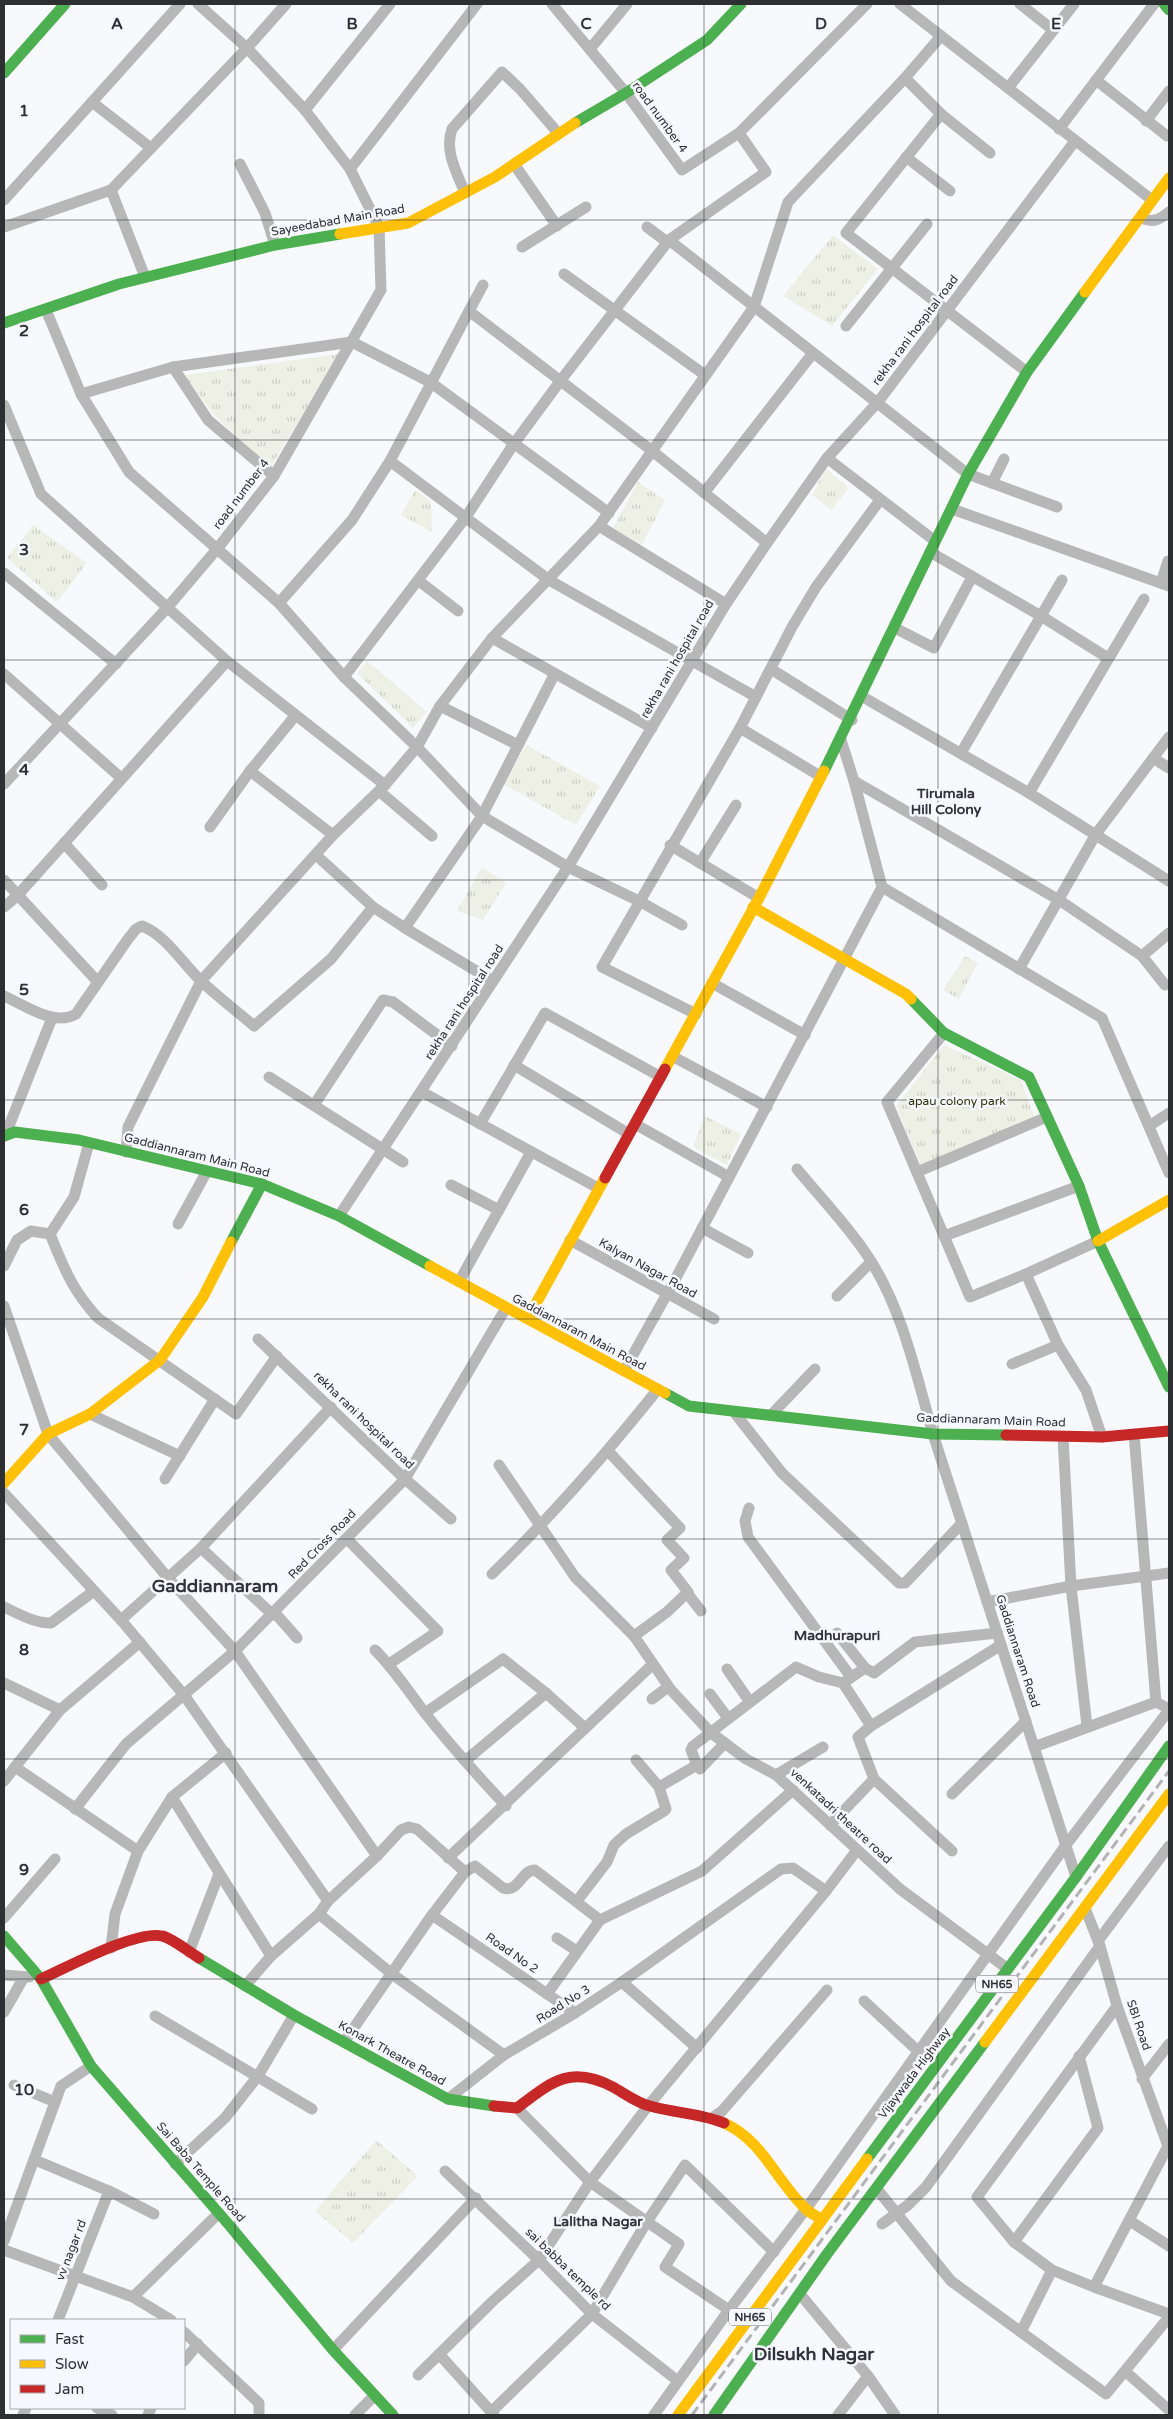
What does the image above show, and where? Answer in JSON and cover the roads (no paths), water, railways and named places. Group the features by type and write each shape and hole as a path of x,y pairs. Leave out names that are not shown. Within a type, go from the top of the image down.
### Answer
{"main road":[{"path":"4,73 65,4"},
{"name":"Sayeedabad Main Road","path":"4,323 119,284 275,244 408,223 514,164 558,133 626,94 707,40 741,4"},
{"path":"1164,4 1169,10"},
{"path":"528,1318 598,1188 696,1014 820,776 828,766 852,720 968,474 1028,372 1169,178"},
{"path":"756,902 846,959 906,994 944,1033 1029,1077 1079,1186 1098,1240 1169,1387"},
{"name":"Gaddiannaram Main Road","path":"4,1136 15,1132 89,1143 262,1184 339,1216 689,1406 734,1412 772,1414 933,1434 1102,1438 1169,1431"},
{"path":"4,1483 48,1434 90,1414 160,1360 203,1298 262,1184"},
{"path":"1098,1240 1169,1200"},
{"name":"Vijaywada Highway","path":"678,2415 1076,1877 1169,1746"},
{"name":"NH65","path":"719,2413 800,2294 1169,1794"},
{"name":"Sai Baba Temple Road","path":"4,1936 41,1979 91,2066 219,2213 333,2350 393,2415"},
{"name":"Konark Theatre Road","path":"41,1979 112,1948 154,1936 171,1940 245,1986 448,2099 517,2108"},
{"path":"517,2108 552,2082 560,2078 578,2077 602,2081 648,2106 712,2118 740,2130 761,2151 806,2209 822,2220"}],"street":[{"path":"4,200 180,4"},
{"name":"road number 4","path":"4,784 62,724 167,608 218,549 274,476 381,290 379,227 350,169 305,110 247,48 198,4"},
{"path":"4,227 111,190 247,48 286,4"},
{"path":"305,110 390,4"},
{"path":"350,169 477,4"},
{"name":"road number 4","path":"552,4 626,94 682,170 739,133 867,4"},
{"path":"590,49 627,4"},
{"path":"900,4 1152,200"},
{"path":"1020,4 1053,30"},
{"path":"1008,88 1074,4"},
{"path":"1059,129 1154,4"},
{"path":"126,1152 128,1127 201,981 333,835 382,788 417,747 440,706 492,638 599,526 754,307 788,202 905,78 941,36"},
{"path":"464,193 449,153 448,139 452,129 502,72 520,89 558,133"},
{"path":"905,78 941,114 990,153"},
{"path":"1096,80 1167,136"},
{"path":"1146,121 1169,91"},
{"path":"92,102 151,148"},
{"path":"941,114 846,233 1028,372"},
{"path":"344,677 466,517 513,445 561,380 668,241 766,172 739,133"},
{"name":"rekha rani hospital road","path":"339,1216 568,867 726,604 767,543 826,458 878,402 1075,141"},
{"path":"906,157 950,192"},
{"path":"240,164 265,213 275,244"},
{"path":"514,164 557,226"},
{"path":"111,190 145,277"},
{"path":"522,247 586,207"},
{"path":"1141,218 1150,222 1160,220 1169,212"},
{"path":"846,326 927,224"},
{"path":"647,227 668,241 878,402 968,474 1057,507"},
{"path":"564,274 705,375"},
{"path":"279,604 352,520 390,461 430,382 483,285"},
{"path":"46,310 81,394 129,472 279,604 344,677 417,747 482,816 568,867 639,901 682,925"},
{"path":"469,311 651,450 767,543"},
{"path":"81,394 173,367 352,342 430,382 513,445 608,513"},
{"path":"704,493 812,353"},
{"path":"173,367 208,420 274,476"},
{"path":"4,405 41,494 227,661 382,788 432,836"},
{"path":"826,458 935,541"},
{"path":"992,483 1004,459"},
{"path":"390,461 549,580 756,697"},
{"path":"696,1014 602,967 670,846 740,728 792,627 816,587 880,500"},
{"path":"952,509 1165,584 1168,561"},
{"path":"599,526 726,604"},
{"path":"930,552 1041,616 1108,658"},
{"path":"4,573 116,664"},
{"path":"895,628 934,648 972,577"},
{"path":"961,753 1062,580"},
{"path":"419,581 458,611"},
{"path":"1029,793 1144,599"},
{"path":"492,638 554,675 652,728"},
{"path":"4,907 16,896 227,661"},
{"path":"770,669 852,720"},
{"path":"4,674 121,778"},
{"path":"405,928 482,816 554,675"},
{"path":"863,698 1029,793 1169,881"},
{"path":"440,706 518,745"},
{"path":"210,827 250,771 295,716"},
{"path":"740,728 820,776"},
{"path":"1020,969 1096,834 1169,737"},
{"path":"624,1372 846,959 882,887 854,780 841,740"},
{"path":"1153,758 1169,768"},
{"path":"250,771 333,835"},
{"path":"854,780 1059,900 1142,956 1165,985"},
{"path":"700,863 736,805"},
{"path":"64,843 102,885"},
{"path":"670,846 700,863 756,902"},
{"path":"316,855 373,907 494,981"},
{"path":"4,880 16,896 98,981"},
{"path":"882,887 1102,1018 1169,1173"},
{"path":"4,996 52,1018 65,1019 76,1014 128,938 142,926 163,941 201,981 254,1026 330,959 373,907"},
{"path":"1142,956 1169,933"},
{"path":"712,983 806,1034"},
{"path":"314,1105 383,1000 393,1002 452,1046"},
{"path":"480,1124 545,1013 661,1077"},
{"path":"4,1136 52,1018"},
{"path":"944,1033 888,1102 970,1297 1026,1274 1098,1240"},
{"path":"672,1056 767,1107"},
{"path":"514,1065 630,1134"},
{"path":"269,1077 403,1162"},
{"path":"422,1092 598,1188"},
{"path":"1149,1126 1169,1113"},
{"path":"917,1172 1047,1117"},
{"path":"635,1124 729,1178"},
{"path":"50,1234 74,1197 89,1143"},
{"path":"460,1280 531,1152"},
{"name":"Gaddiannaram Road","path":"797,1169 871,1262 891,1301 915,1368 933,1434 1076,1877"},
{"path":"178,1224 207,1171"},
{"path":"451,1185 499,1210"},
{"path":"944,1236 1079,1186"},
{"path":"702,1228 748,1253"},
{"path":"4,1266 17,1240 31,1231 50,1234"},
{"path":"50,1234 71,1285 98,1318 215,1400 238,1413 277,1356"},
{"name":"Kalyan Nagar Road","path":"570,1240 714,1320"},
{"path":"838,1296 871,1262"},
{"path":"1026,1274 1058,1345 1086,1390 1102,1438"},
{"name":"Red Cross Road","path":"75,1809 126,1744 235,1651 274,1614 406,1479 506,1308"},
{"path":"4,1309 48,1434 168,1578 235,1651 377,1856"},
{"name":"rekha rani hospital road","path":"258,1339 451,1519"},
{"path":"1012,1364 1058,1345"},
{"path":"772,1414 815,1369"},
{"path":"492,1574 541,1527 608,1451 658,1389"},
{"path":"165,1479 215,1400"},
{"path":"121,1620 201,1548 331,1407"},
{"path":"734,1412 782,1473 899,1583 909,1579 962,1523"},
{"path":"90,1414 180,1456"},
{"path":"1134,1434 1156,1702"},
{"path":"1063,1436 1071,1586 1087,1726"},
{"path":"608,1451 680,1528 667,1540 684,1558 671,1570 688,1592 686,1594 701,1611"},
{"name":"venkatadri theatre road","path":"499,1465 575,1577 634,1636 668,1687 710,1732 746,1759 776,1776 900,1889 1008,1969"},
{"path":"4,1493 121,1620 184,1695 328,1901"},
{"path":"749,1508 745,1521 748,1537 847,1680 871,1726"},
{"path":"347,1539 438,1632 388,1664"},
{"path":"201,1548 274,1614 297,1638"},
{"path":"987,1602 1071,1586 1145,1578 1169,1573"},
{"path":"4,1607 28,1618 43,1623 51,1623 94,1591"},
{"path":"634,1636 686,1594"},
{"path":"837,1633 865,1668 874,1673 915,1642 997,1633"},
{"path":"4,1781 60,1710 140,1642"},
{"path":"952,1851 874,1780 858,1737 871,1726 1001,1645"},
{"path":"375,1650 465,1761 506,1806"},
{"path":"425,1713 503,1659 546,1693 585,1728"},
{"path":"448,1858 506,1806 652,1664"},
{"path":"659,1787 697,1765 691,1748 796,1667 819,1677 847,1680 865,1668"},
{"path":"727,1669 750,1702"},
{"path":"4,1683 60,1710"},
{"path":"652,1698 668,1687"},
{"path":"465,1761 546,1693"},
{"path":"710,1694 728,1718"},
{"path":"654,2415 729,2310 806,2209 1066,1845 1169,1710 1156,1702"},
{"path":"1034,1747 1156,1702"},
{"path":"952,1794 1026,1722"},
{"path":"700,1769 725,1743"},
{"path":"776,1776 823,1747"},
{"path":"112,1948 115,1914 138,1850 172,1797 226,1753"},
{"path":"577,1901 604,1867 614,1845 626,1834 666,1809 659,1787 636,1760"},
{"path":"15,1767 138,1850"},
{"path":"830,1825 874,1780"},
{"path":"547,1994 600,1920 702,1871 793,1790"},
{"path":"172,1797 271,1956"},
{"path":"245,1986 271,1956 318,1914 328,1901 402,1830 409,1826 417,1828 465,1872"},
{"path":"882,2224 926,2187 1169,1846"},
{"path":"418,2375 539,2260 590,2182 648,2106 826,1891 857,1850"},
{"path":"4,1918 55,1859"},
{"path":"344,2042 432,1915 465,1872 475,1866 508,1890 513,1888 528,1871 534,1870 600,1920"},
{"name":"Road No 3","path":"448,2099 504,2055 575,2013 622,1982 781,1869 793,1868 826,1891"},
{"path":"189,1952 219,1874"},
{"name":"SBI Road","path":"1086,1908 1142,2079 1169,2148"},
{"path":"318,1914 392,1974 504,2055"},
{"name":"Road No 2","path":"432,1915 575,2013"},
{"path":"557,1938 577,1952"},
{"path":"4,1975 41,1979"},
{"path":"4,2012 24,1977"},
{"path":"622,1982 697,2048"},
{"path":"712,2118 722,2111 827,1990"},
{"path":"864,2001 919,2052"},
{"path":"877,2189 951,2281 1106,2394 1126,2372 1169,2316 1052,2270 1014,2242 977,2197 1117,2006"},
{"path":"176,2164 225,2118 258,2076 294,2014"},
{"path":"155,2016 312,2109"},
{"path":"1142,2079 1169,2044"},
{"path":"1014,2242 1098,2128 1079,2056"},
{"path":"4,2241 61,2086 91,2066"},
{"path":"14,2085 55,2102"},
{"path":"517,2108 590,2182 646,2223 679,2244 665,2267 729,2310"},
{"path":"1094,2287 1169,2148"},
{"path":"35,2160 109,2191 154,2214"},
{"path":"439,2354 492,2414 592,2314 646,2223 684,2165 774,2252"},
{"name":"sai babba temple rd","path":"445,2170 476,2198 592,2314 678,2381"},
{"name":"vv nagar rd","path":"58,2319 109,2191"},
{"path":"333,2350 476,2198"},
{"path":"133,2297 219,2213"},
{"path":"1130,2221 1169,2246"},
{"path":"4,2250 133,2297 169,2319"},
{"path":"1021,2332 1052,2270"},
{"path":"800,2294 868,2376 895,2415"},
{"path":"185,2333 259,2403 259,2415"},
{"path":"185,2361 198,2344"},
{"path":"1126,2372 1169,2410"},
{"path":"838,2415 868,2376"},
{"path":"355,2415 374,2396"},
{"path":"99,2409 112,2415"}],"railway":[{"path":"692,2415 1169,1771"}],"district":[{"name":"Tirumala Hill Colony","path":"946,802"},
{"name":"Gaddiannaram","path":"215,1586"},
{"name":"Madhurapuri","path":"837,1635"},
{"name":"Lalitha Nagar","path":"598,2221"},
{"name":"Dilsukh Nagar","path":"814,2354"}],"park label":[{"name":"apau colony park","path":"957,1101"}]}
